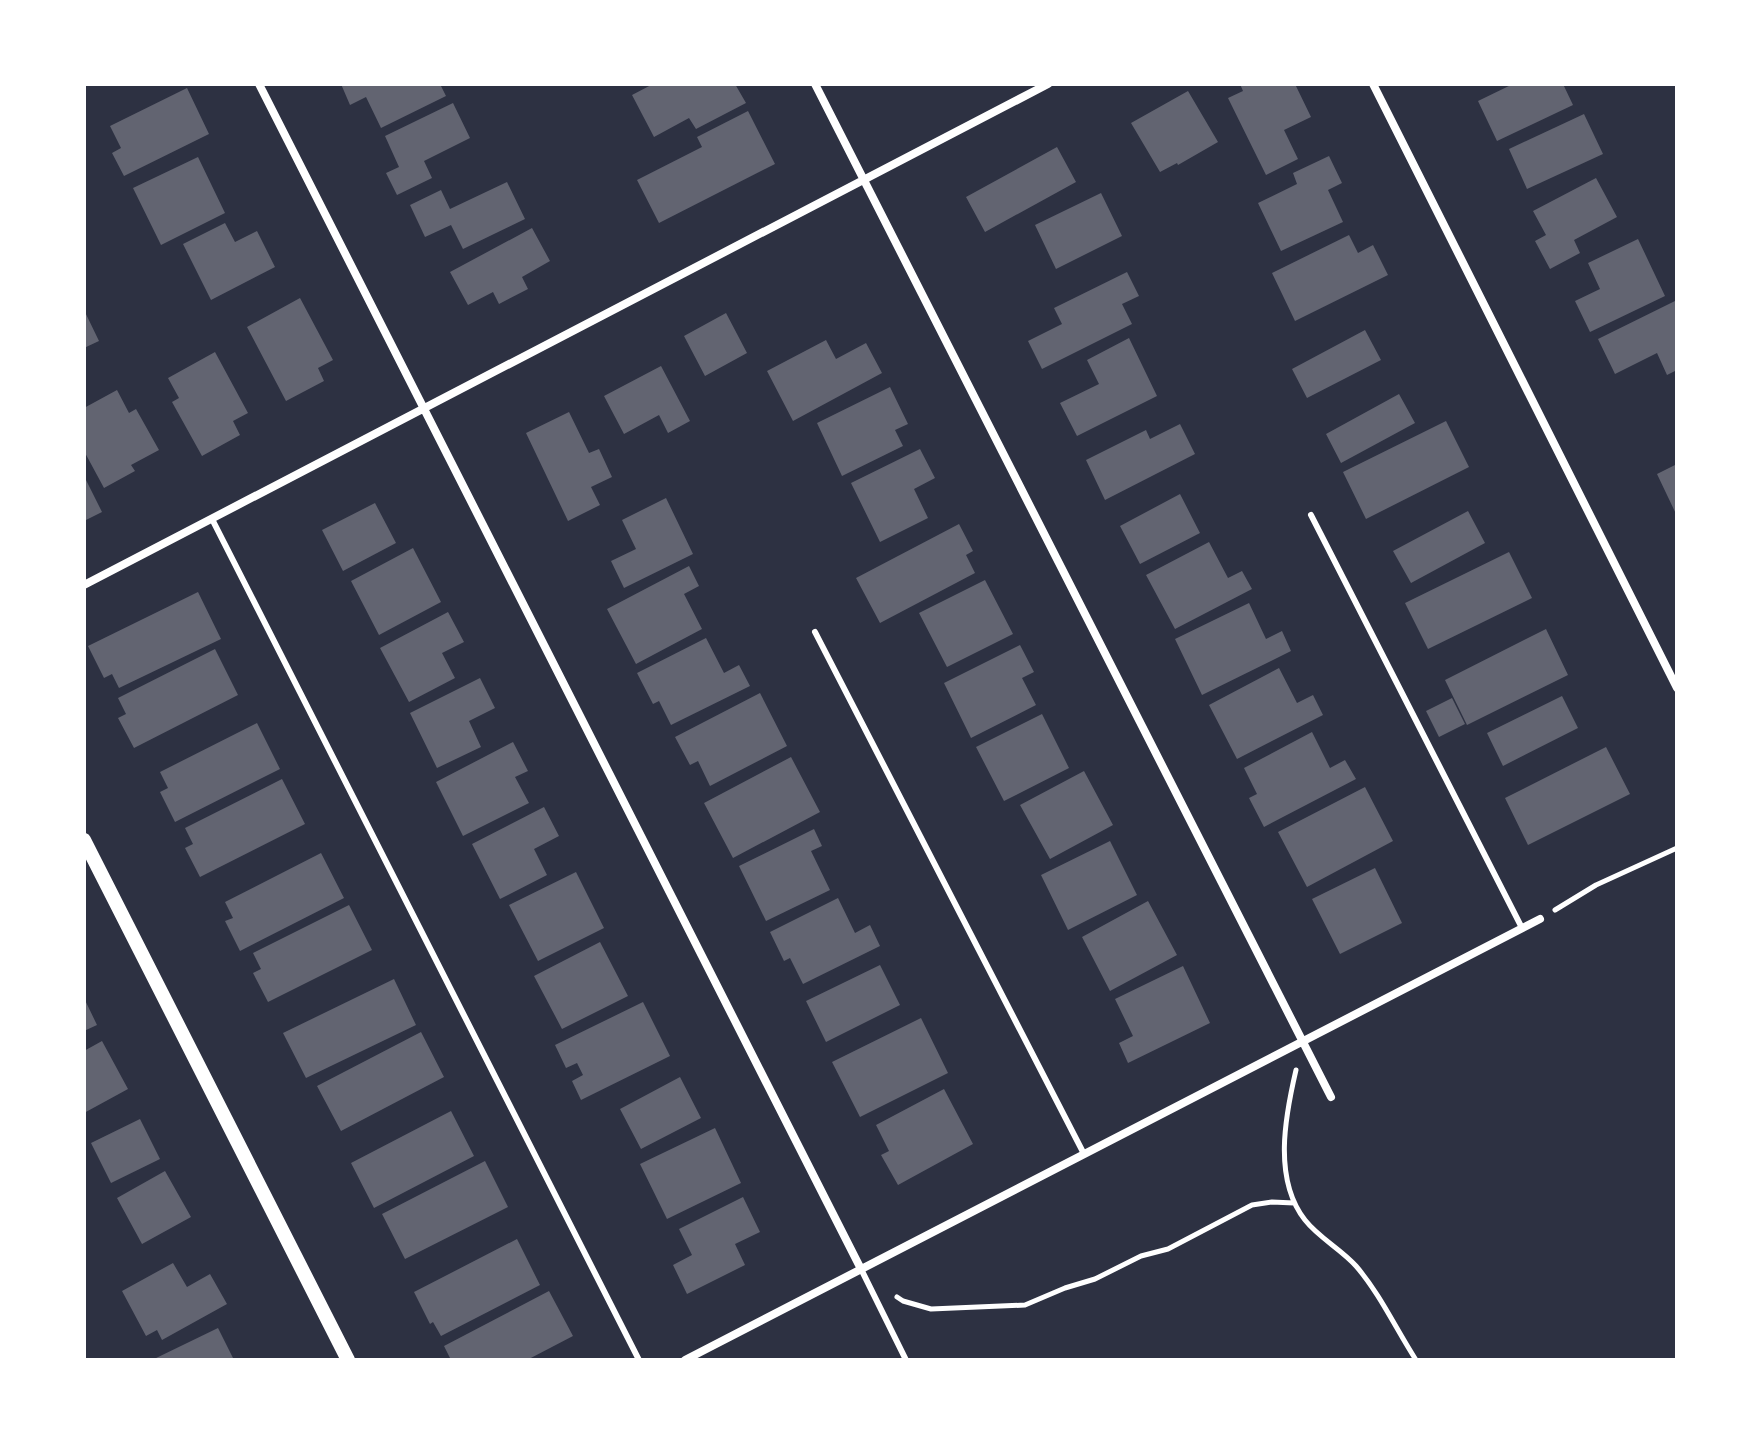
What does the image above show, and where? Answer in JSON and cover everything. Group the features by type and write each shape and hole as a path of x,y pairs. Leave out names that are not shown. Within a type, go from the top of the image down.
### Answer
{"street":[{"path":"259,84 861,1269"},
{"path":"815,84 1331,1097"},
{"path":"84,585 1048,84"},
{"path":"1373,84 1677,688"},
{"path":"84,840 348,1360"},
{"path":"685,1360 1540,919"}],"lane":[{"path":"1311,515 1522,928"},
{"path":"212,519 639,1360"},
{"path":"815,632 1084,1154"},
{"path":"861,1269 906,1360"}],"path":[{"path":"1540,919 1596,885 1677,848"},
{"path":"1302,1042 1289,1100 1284,1162 1294,1203 1306,1222 1354,1264 1416,1360"},
{"path":"861,1269 903,1301 931,1309 1025,1305 1095,1279 1141,1256 1168,1249 1252,1205 1294,1203"}],"building":[{"path":"341,84 440,84 446,96 381,128 366,97 350,105"},
{"path":"653,84 735,84 746,103 696,129 689,118 654,137 632,95"},
{"path":"1240,84 1295,84 1311,117 1284,130 1298,159 1266,175 1228,98 1243,91"},
{"path":"1513,84 1563,84 1573,105 1497,141 1478,101"},
{"path":"187,88 209,134 124,176 112,153 121,148 110,126"},
{"path":"1188,91 1218,142 1160,172 1131,123"},
{"path":"453,103 470,138 424,161 432,178 397,195 386,173 399,167 385,136"},
{"path":"748,111 775,164 659,223 637,180 702,147 697,137"},
{"path":"1584,114 1603,154 1527,189 1509,149"},
{"path":"1057,147 1076,182 985,232 966,197"},
{"path":"1329,156 1342,183 1328,190 1343,222 1281,251 1258,203 1297,184 1293,173"},
{"path":"198,157 225,213 161,245 133,188"},
{"path":"1596,178 1617,217 1574,240 1580,253 1550,269 1535,241 1546,235 1533,211"},
{"path":"507,182 525,219 463,249 451,225 425,237 410,205 441,190 450,209"},
{"path":"1101,193 1122,236 1056,269 1035,225"},
{"path":"225,223 235,242 257,231 275,267 211,300 183,244"},
{"path":"532,228 550,261 522,277 528,289 499,304 493,292 468,305 450,272"},
{"path":"1349,235 1358,253 1373,245 1388,275 1295,321 1272,273"},
{"path":"1638,239 1665,296 1590,332 1575,301 1600,289 1588,263"},
{"path":"1127,272 1139,296 1122,304 1132,324 1042,369 1028,341 1062,324 1054,308"},
{"path":"300,298 333,360 318,368 324,381 286,401 247,327"},
{"path":"1677,300 1677,370 1667,375 1657,353 1615,374 1598,339"},
{"path":"84,310 99,341 84,348"},
{"path":"726,313 747,353 705,376 684,336"},
{"path":"1365,330 1381,360 1307,398 1292,369"},
{"path":"1129,338 1157,396 1077,436 1060,403 1099,384 1087,360"},
{"path":"826,340 836,359 866,343 882,373 793,421 767,371"},
{"path":"215,352 248,413 233,421 240,435 202,456 172,402 179,398 168,378"},
{"path":"661,366 690,421 668,433 659,415 624,434 604,396"},
{"path":"890,387 908,424 895,430 903,446 842,476 817,423"},
{"path":"117,390 129,413 136,409 159,450 131,465 135,471 104,488 84,451 84,408"},
{"path":"1399,394 1415,423 1341,463 1326,434"},
{"path":"569,412 589,453 599,449 612,477 591,487 600,505 568,521 526,433"},
{"path":"1446,421 1469,467 1366,519 1343,472"},
{"path":"1180,424 1195,454 1105,500 1086,460 1146,430 1150,439"},
{"path":"920,449 935,478 914,489 928,518 880,542 851,483"},
{"path":"1677,464 1677,516 1657,474"},
{"path":"84,476 102,512 84,521"},
{"path":"1180,494 1200,533 1140,564 1120,526"},
{"path":"666,498 693,554 624,588 611,561 636,549 622,520"},
{"path":"375,503 396,543 343,571 322,530"},
{"path":"1468,511 1485,543 1411,583 1393,551"},
{"path":"959,524 973,551 966,555 975,573 880,623 856,578"},
{"path":"1209,542 1228,578 1242,571 1252,589 1175,629 1146,575"},
{"path":"413,548 441,602 379,635 351,581"},
{"path":"1509,552 1532,598 1428,649 1405,603"},
{"path":"689,566 699,586 684,594 702,629 636,664 607,609"},
{"path":"985,580 1013,634 947,667 919,613"},
{"path":"198,592 221,639 119,688 112,674 104,678 88,646"},
{"path":"1249,603 1266,639 1282,631 1291,651 1202,695 1175,639"},
{"path":"448,612 464,642 442,653 455,678 409,702 380,648"},
{"path":"1546,629 1568,675 1467,725 1445,680"},
{"path":"706,638 724,673 739,665 750,686 671,725 659,701 653,704 637,673"},
{"path":"1020,645 1034,672 1022,678 1036,705 971,738 944,683"},
{"path":"215,649 238,695 134,748 118,718 126,714 118,698"},
{"path":"1279,668 1297,703 1313,695 1323,715 1237,759 1209,705"},
{"path":"480,678 495,708 469,721 481,747 437,768 410,713"},
{"path":"760,693 787,746 710,786 698,761 690,765 675,737"},
{"path":"1562,696 1578,728 1503,766 1487,733"},
{"path":"1452,698 1465,724 1439,737 1426,711"},
{"path":"1042,714 1069,768 1004,801 976,747"},
{"path":"257,723 280,769 175,822 160,792 168,788 160,772"},
{"path":"1312,732 1330,768 1345,760 1356,779 1264,827 1249,798 1257,794 1244,768"},
{"path":"513,742 528,771 515,777 529,803 463,836 436,782"},
{"path":"1606,747 1630,794 1528,845 1505,798"},
{"path":"791,757 820,812 733,858 704,803"},
{"path":"1084,771 1113,825 1050,859 1020,805"},
{"path":"282,779 305,824 200,877 185,848 193,844 185,828"},
{"path":"1365,787 1393,841 1307,887 1278,832"},
{"path":"544,807 559,836 534,849 547,875 500,899 472,844"},
{"path":"814,829 822,846 811,851 830,890 766,921 739,866"},
{"path":"1110,841 1137,895 1068,930 1041,875"},
{"path":"321,853 344,898 240,951 225,921 233,918 225,902"},
{"path":"1375,868 1402,923 1340,954 1312,899"},
{"path":"576,872 604,928 538,961 509,905"},
{"path":"838,898 855,933 870,925 880,946 803,984 790,958 784,961 770,932"},
{"path":"1148,901 1177,955 1110,991 1082,937"},
{"path":"349,905 372,950 268,1002 253,973 261,969 253,953"},
{"path":"600,942 628,996 562,1029 534,976"},
{"path":"880,965 900,1005 826,1042 806,1001"},
{"path":"1183,966 1210,1023 1128,1063 1119,1043 1133,1036 1115,999"},
{"path":"394,979 416,1025 306,1078 283,1033"},
{"path":"84,998 97,1025 84,1031"},
{"path":"643,1002 670,1056 581,1100 572,1081 583,1075 577,1063 566,1068 555,1045"},
{"path":"921,1018 948,1073 860,1117 832,1062"},
{"path":"421,1032 444,1077 341,1131 317,1086"},
{"path":"102,1041 128,1089 84,1113 84,1051"},
{"path":"680,1077 701,1118 641,1149 620,1109"},
{"path":"944,1089 973,1144 898,1185 881,1155 889,1151 876,1125"},
{"path":"451,1111 474,1156 374,1208 351,1163"},
{"path":"140,1119 160,1159 111,1183 91,1143"},
{"path":"715,1128 741,1183 667,1219 640,1164"},
{"path":"485,1161 508,1207 405,1259 382,1214"},
{"path":"165,1171 191,1217 142,1244 117,1198"},
{"path":"743,1197 760,1232 735,1244 745,1265 687,1294 673,1265 692,1255 679,1229"},
{"path":"517,1239 540,1285 441,1336 433,1322 430,1324 414,1292"},
{"path":"173,1263 187,1287 210,1274 227,1304 162,1340 157,1330 146,1336 122,1291"},
{"path":"549,1291 573,1336 527,1360 451,1360 444,1346"},
{"path":"218,1328 234,1360 152,1360"}]}
